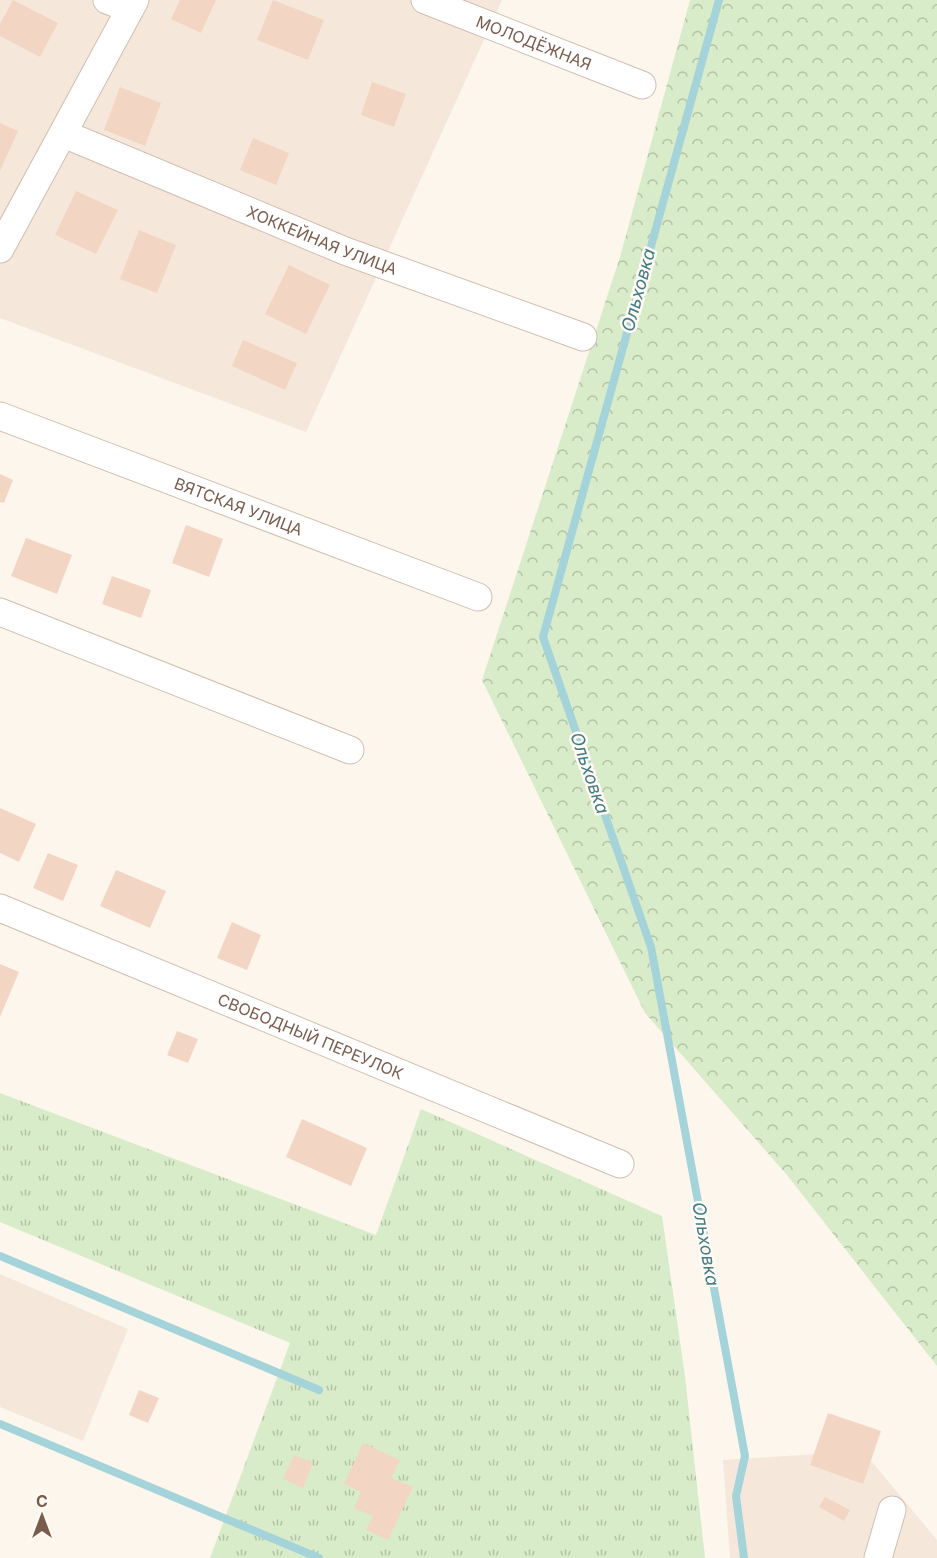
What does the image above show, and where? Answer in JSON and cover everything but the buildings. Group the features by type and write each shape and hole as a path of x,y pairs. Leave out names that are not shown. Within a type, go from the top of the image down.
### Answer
{"street":[{"name":"МОЛОДЁЖНАЯ","path":"425,0 642,85"},
{"path":"0,249 7,220 64,134 124,3"},
{"name":"ХОККЕЙНАЯ УЛИЦА","path":"64,134 345,251 583,337"},
{"name":"ВЯТСКАЯ УЛИЦА","path":"0,416 478,597"},
{"path":"0,612 350,750"},
{"name":"СВОБОДНЫЙ ПЕРЕУЛОК","path":"0,908 620,1164"},
{"path":"878,1558 892,1510"}],"shaded area":[{"path":"0,0 502,0 306,432 0,318"},
{"path":"0,1274 128,1329 83,1441 0,1407"},
{"path":"863,1451 937,1540 937,1558 730,1558 723,1460"}],"green space":[{"path":"690,0 937,0 937,1366 787,1175 645,1013 482,680 620,257"},
{"path":"0,1093 376,1235 421,1109 662,1216 685,1376 705,1558 210,1558 290,1343 0,1222"}],"waterway":[{"name":"Ольховка","path":"719,0 543,637 651,947 745,1456 736,1496 744,1558"},
{"path":"0,1256 319,1390"},
{"path":"0,1424 319,1558"}]}
